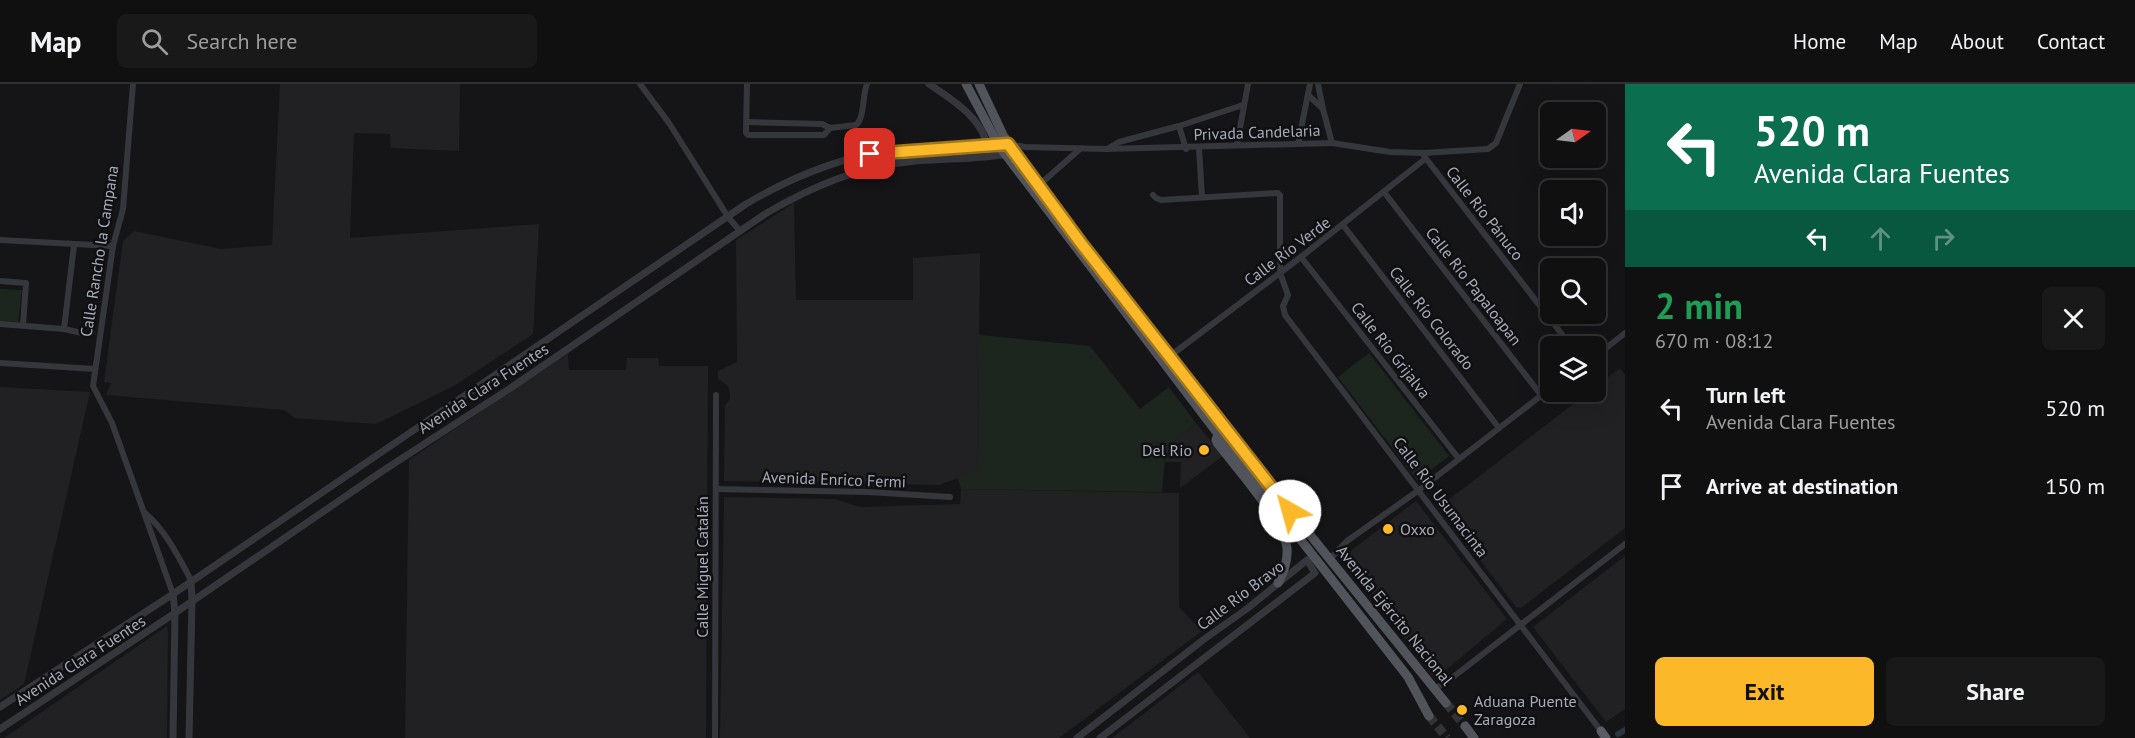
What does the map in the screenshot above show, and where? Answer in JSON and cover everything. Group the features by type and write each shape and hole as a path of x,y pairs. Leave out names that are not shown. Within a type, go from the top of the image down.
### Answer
{"main road":[{"name":"Avenida Ejército Nacional","path":"966,84 1007,149 1166,359 1446,704"},
{"name":"Avenida Ejército Nacional","path":"979,84 1007,149 1038,186 1166,359 1218,434 1408,677 1429,716"},
{"path":"1218,434 1216,440 1218,444 1284,534 1286,567 1278,583"},
{"path":"1273,504 1295,524 1324,559 1330,559"},
{"path":"1465,726 1473,738"}],"street":[{"name":"Calle Rancho la Campana","path":"133,84 123,209 113,246 93,386 112,423 144,512"},
{"path":"640,84 669,123 728,217 740,231"},
{"path":"747,84 746,133 749,135 824,135 830,128"},
{"path":"747,122 822,124 830,128 856,125 859,123 867,84 862,84"},
{"path":"929,84 962,107 977,123 985,135 989,156"},
{"path":"1237,145 1248,84"},
{"path":"1298,144 1310,84"},
{"path":"1318,84 1332,143"},
{"name":"Privada Candelaria","path":"1007,149 1025,147 1199,148 1332,143 1424,156 1488,150 1496,143 1520,84"},
{"path":"1308,95 1323,109"},
{"path":"1106,149 1119,142 1179,126 1243,105"},
{"path":"1179,126 1186,148"},
{"name":"Avenida Clara Fuentes","path":"0,707 172,594 769,190 842,161 870,154 988,146 1007,149"},
{"path":"1199,148 1202,197"},
{"name":"Avenida Clara Fuentes","path":"0,729 791,198 850,174 908,162 989,156 1007,149"},
{"path":"1038,186 1080,149"},
{"name":"Calle Río Verde","path":"1166,359 1343,225 1424,156"},
{"name":"Calle Río Pánuco","path":"1424,156 1563,336"},
{"name":"Calle Río Papaloapan","path":"1384,192 1540,394"},
{"path":"1153,195 1161,200 1279,194 1280,273"},
{"name":"Calle Río Colorado","path":"1343,225 1499,428"},
{"path":"0,240 113,246"},
{"path":"64,329 74,245"},
{"name":"Calle Río Grijalva","path":"1302,257 1459,459"},
{"name":"Calle Río Usumacinta","path":"1280,273 1288,295 1283,306 1285,315 1604,735"},
{"path":"0,281 26,283 23,326"},
{"path":"0,324 64,329 82,333"},
{"path":"1606,348 1625,333"},
{"path":"0,363 94,369"},
{"name":"Calle Miguel Catalán","path":"715,738 716,395"},
{"path":"1330,559 1341,546 1419,490 1540,396"},
{"name":"Avenida Enrico Fermi","path":"716,489 868,492 950,497"},
{"path":"144,512 170,542 191,580 189,738"},
{"path":"144,512 172,594 175,613 173,738"},
{"path":"1434,689 1448,681 1625,544"},
{"path":"1323,550 1341,546"},
{"name":"Calle Río Bravo","path":"1077,738 1306,561 1316,571 1100,738"},
{"path":"1225,624 1233,635"},
{"path":"1184,654 1192,666"}],"shaded area":[{"path":"280,84 460,84 459,151 391,148 390,134 354,133 350,238 539,224 533,334 454,386 376,424 295,418 284,410 106,395 111,383 104,382 123,241 134,231 221,249 272,245"},
{"path":"794,203 796,300 913,300 913,258 980,253 978,471 939,485 724,481 725,405 730,399 730,394 728,386 718,380 718,371 737,362 736,240"},
{"path":"0,289 22,290 18,324 0,323"},
{"path":"979,335 1090,346 1140,409 1169,387 1196,423 1166,447 1162,492 961,489 958,478 978,470"},
{"path":"568,353 569,370 626,370 627,358 658,358 659,366 708,366 706,738 405,738 409,460"},
{"path":"1369,353 1449,456 1417,480 1338,377"},
{"path":"1620,368 1625,375 1625,528 1521,608 1516,607 1439,507 1576,402 1606,402 1606,378"},
{"path":"0,387 90,392 24,684 0,700"},
{"path":"1196,423 1223,456 1180,488 1181,462 1165,462 1166,447"},
{"path":"961,489 1179,493 1179,607 1202,631 1059,738 720,738 724,497 835,499 860,507 960,504"},
{"path":"1416,501 1507,619 1435,679 1344,556"},
{"path":"1625,556 1625,709 1606,722 1533,627"},
{"path":"167,626 167,738 4,738"},
{"path":"1198,672 1250,738 1112,738"}],"waterway":[{"path":"1618,734 1625,730"}],"tunnel":[{"path":"1446,703 1465,726"},
{"path":"1429,716 1447,738"}],"place":[{"name":"Del Rio","path":"1204,450"},
{"name":"Oxxo","path":"1388,529"},
{"name":"Aduana Puente Zaragoza","path":"1462,710"}],"route":[{"path":"870,154 1008,144 1080,242 1290,511"}]}
